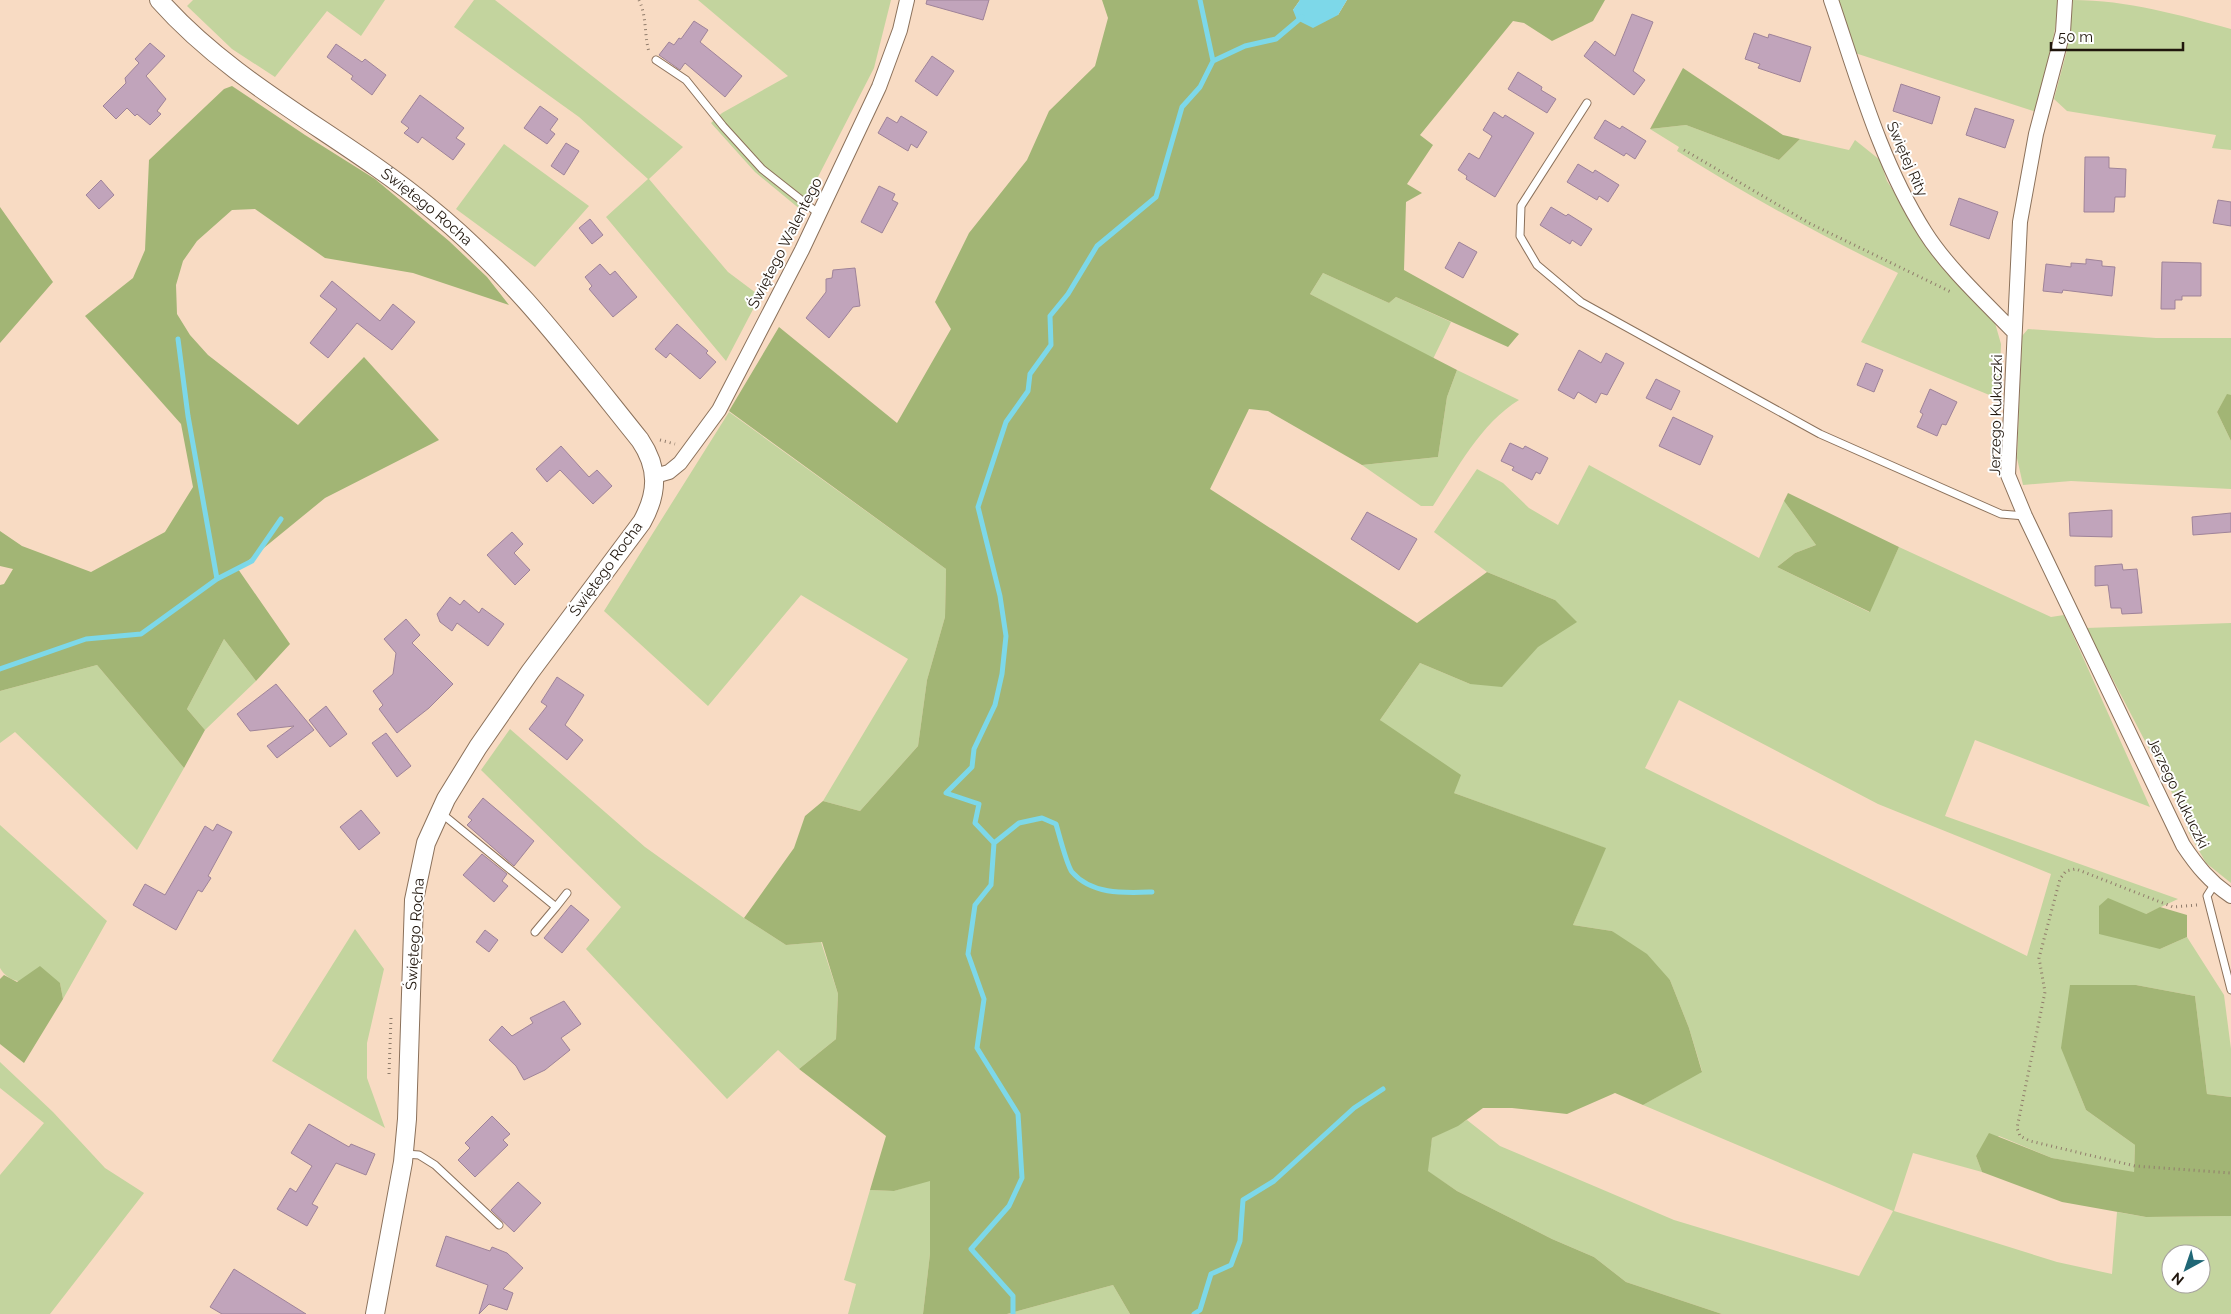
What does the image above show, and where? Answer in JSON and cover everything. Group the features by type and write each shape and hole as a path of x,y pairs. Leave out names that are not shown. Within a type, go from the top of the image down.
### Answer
{"street":[{"name":"Świętego Rocha","path":"159,0 192,33 231,66 385,173 470,241 522,295 640,440 648,452 655,476 654,495 642,522 499,716 462,772 439,812 426,843 414,900 407,1120 404,1154 375,1314"},
{"name":"Świętego Walentego","path":"655,476 669,472 680,463 711,423 802,250 887,68 907,0"},
{"name":"Świętej Rity","path":"1830,0 1875,130 1896,182 1926,234 2014,332"},
{"name":"Jerzego Kukuczki","path":"2065,0 2063,32 2036,134 2020,222 2008,475 2025,516 2183,845 2211,890 2231,896"}],"lane":[{"path":"656,60 686,80 723,126 762,169 819,214"},
{"path":"1587,103 1522,206 1520,236 1538,265 1581,302 1820,434 2001,514 2025,516"},
{"path":"439,812 556,907"},
{"path":"2211,890 2231,990"},
{"path":"535,932 568,893"},
{"path":"404,1154 419,1155 435,1165 499,1225"}],"path":[{"path":"639,0 646,18 646,42 649,53 656,60"},
{"path":"1684,150 1817,228 1956,294 1978,294"},
{"path":"2211,890 2198,904 2173,907 2076,869 2066,870 2060,879 2040,958 2044,992 2016,1128 2020,1136 2030,1141 2135,1166 2231,1173"}],"green space":[{"path":"193,0 385,0 361,36 327,11 275,77 232,49 187,6"},
{"path":"474,0 495,0 683,147 649,179 728,272 760,296 726,361 606,217 648,179 579,117 454,27"},
{"path":"698,0 891,0 874,68 801,210 755,172 711,123 722,113 788,76"},
{"path":"1102,0 1300,0 1293,10 1338,15 1347,0 1605,0 1593,21 1552,41 1524,23 1513,21 1420,135 1433,145 1407,184 1422,193 1406,202 1404,270 1519,334 1508,347 1396,297 1389,303 1323,273 1310,294 1457,370 1447,397 1438,457 1362,465 1268,411 1249,409 1210,489 1417,623 1487,572 1555,600 1577,622 1538,647 1502,687 1470,684 1420,663 1380,720 1461,775 1454,793 1606,848 1573,925 1612,931 1647,954 1670,980 1689,1028 1702,1072 1643,1105 1615,1093 1567,1114 1512,1108 1483,1108 1458,1126 1432,1138 1428,1171 1457,1191 1552,1239 1594,1257 1626,1282 1722,1314 1130,1314 1113,1285 1007,1314 923,1314 930,1254 930,1181 894,1191 870,1190 886,1136 799,1069 836,1039 838,994 822,942 786,945 744,918 794,848 805,816 823,801 860,811 918,746 927,680 945,617 946,569 729,411 779,327 897,423 951,329 935,302 969,233 1027,160 1049,111 1095,66 1108,18"},
{"path":"1838,0 2060,0 2052,46 2036,112 1855,53"},
{"path":"2073,0 2133,5 2231,29 2231,150 2212,148 2216,135 2067,111 2054,99 2067,50"},
{"path":"1683,68 1783,135 1800,139 1779,160 1686,125 1650,129"},
{"path":"232,86 375,179 449,241 487,277 509,305 413,273 325,258 255,209 232,210 197,241 183,261 176,285 177,314 190,335 208,355 298,425 364,357 439,440 325,498 238,569 290,644 256,681 224,639 187,709 205,730 184,768 97,665 0,691 0,585 4,584 13,569 0,566 0,531 22,546 91,572 165,532 193,487 181,424 85,316 133,278 145,250 149,160 224,89"},
{"path":"1686,125 1779,160 1800,139 1849,150 1855,140 1880,160 1887,181 1942,266 1995,323 2001,344 1999,399 1861,342 1898,273 1841,245 1758,200 1677,151 1679,147 1650,129"},
{"path":"504,144 589,206 535,267 456,209"},
{"path":"0,207 53,282 0,343"},
{"path":"1323,273 1389,303 1396,297 1451,322 1433,359 1310,294"},
{"path":"2028,329 2156,338 2231,338 2231,395 2227,395 2217,412 2231,441 2231,489 2071,481 2023,485 2017,458 2022,336"},
{"path":"1457,370 1519,400 1505,410 1481,434 1433,506 1421,506 1362,465 1438,457 1447,397"},
{"path":"2227,394 2231,395 2231,441 2217,412"},
{"path":"729,412 946,569 945,617 927,680 918,746 860,811 823,801 908,659 801,595 708,706 604,611"},
{"path":"1589,465 1759,558 1784,501 1816,545 1795,553 1777,567 1869,612 1899,547 2051,617 2064,615 2150,807 1975,740 1945,816 2178,899 2146,914 2160,949 2187,937 2224,995 2231,1049 2231,1097 2207,1094 2195,996 2136,985 2070,985 2074,1080 2086,1110 2135,1145 2134,1173 2052,1158 1999,1136 1976,1156 1982,1172 1913,1153 1894,1211 2057,1262 2112,1274 2117,1212 2146,1217 2231,1216 2231,1314 1722,1314 1626,1282 1594,1257 1552,1239 1457,1191 1427,1171 1432,1138 1467,1120 1500,1146 1674,1220 1859,1276 1893,1211 1643,1105 1702,1071 1689,1028 1670,980 1612,931 1573,925 1605,848 1454,793 1380,720 1420,663 1470,684 1555,600 1487,572 1434,532 1477,469 1503,483 1529,508 1558,525","holes":["1679,700 1878,804 2051,874 2027,956 1645,768"]},
{"path":"1788,493 1899,547 1870,612 1777,567 1795,553 1816,545 1784,501"},
{"path":"2231,623 2231,883 2206,863 2189,833 2182,812 2086,628"},
{"path":"224,639 256,681 205,730 187,709"},
{"path":"97,665 184,768 137,850 15,732 0,743 0,691"},
{"path":"510,729 645,847 744,918 786,945 821,942 838,994 836,1039 799,1069 778,1050 727,1099 586,949 621,907 481,770"},
{"path":"0,825 107,921 63,999 60,983 27,983 11,979 0,968"},
{"path":"2108,898 2146,914 2160,907 2187,915 2187,937 2160,949 2099,934 2099,906"},
{"path":"355,929 384,969 367,1043 367,1078 385,1128 272,1061"},
{"path":"40,966 60,983 63,999 24,1063 0,1044 0,979 4,975 17,982"},
{"path":"2070,985 2136,985 2195,996 2207,1094 2231,1097 2231,1216 2146,1217 2062,1202 1982,1172 1976,1156 1989,1133 2052,1158 2134,1172 2135,1145 2086,1110 2061,1048"},
{"path":"0,1062 53,1112 105,1168 144,1193 50,1314 0,1314 0,1175 44,1123 0,1088"},
{"path":"930,1180 930,1254 923,1314 848,1314 856,1284 844,1280 870,1190 894,1191"},
{"path":"1113,1285 1130,1314 1007,1314"}],"water":[{"path":"1300,0 1347,0 1338,15 1313,28 1297,20 1293,10"}],"building":[{"path":"927,0 989,0 983,20 926,4"},
{"path":"1632,14 1653,22 1633,71 1645,80 1634,95 1584,56 1595,41 1615,56"},
{"path":"694,21 708,30 700,42 742,76 725,97 685,63 680,70 659,55 669,42 674,45 679,38 681,39"},
{"path":"1754,33 1768,38 1769,34 1811,47 1800,82 1758,68 1760,64 1745,59"},
{"path":"150,43 165,56 146,76 166,99 157,111 161,114 150,125 137,114 135,116 127,108 116,119 103,106 126,83 125,78 139,63 135,59"},
{"path":"336,44 362,62 365,59 386,75 372,95 351,79 353,76 327,57"},
{"path":"932,56 954,71 937,96 915,81"},
{"path":"1518,72 1542,87 1541,90 1556,99 1547,113 1508,89"},
{"path":"1901,84 1940,97 1932,124 1893,111"},
{"path":"420,95 464,128 456,138 465,144 453,160 422,137 418,143 404,133 409,128 401,122"},
{"path":"540,106 558,119 550,130 555,134 547,144 524,128"},
{"path":"1975,108 2014,120 2005,148 1966,135"},
{"path":"1494,112 1503,118 1505,115 1534,133 1495,197 1466,179 1467,176 1458,170 1469,153 1479,159 1492,136 1483,130"},
{"path":"901,116 927,132 917,148 911,144 908,151 878,133 887,117 897,123"},
{"path":"1605,120 1620,129 1622,126 1646,141 1635,159 1626,153 1624,156 1594,138"},
{"path":"566,143 579,151 564,175 551,166"},
{"path":"2085,157 2109,157 2109,168 2126,169 2125,197 2115,197 2114,212 2084,212"},
{"path":"1578,164 1593,173 1595,170 1619,185 1608,202 1599,196 1597,200 1567,182"},
{"path":"101,180 114,195 99,209 86,195"},
{"path":"879,186 895,194 892,200 898,203 882,233 861,222"},
{"path":"1959,198 1998,212 1989,239 1950,225"},
{"path":"2218,200 2231,202 2231,226 2213,223"},
{"path":"1551,207 1566,216 1568,214 1592,229 1581,246 1572,240 1570,244 1540,225"},
{"path":"590,219 603,235 592,244 579,228"},
{"path":"1459,242 1477,252 1463,278 1445,268"},
{"path":"2086,259 2102,261 2102,266 2115,267 2112,296 2063,290 2062,293 2043,291 2046,264 2071,267 2071,263 2086,264"},
{"path":"2162,262 2201,263 2201,296 2182,296 2182,300 2175,300 2175,309 2161,309"},
{"path":"600,264 610,275 615,271 637,297 613,317 589,289 592,286 585,277"},
{"path":"855,268 860,306 853,307 829,338 806,318 826,292 826,279 832,278 833,270"},
{"path":"332,281 380,321 393,304 415,322 392,350 357,323 328,358 310,343 337,309 320,296"},
{"path":"677,324 708,351 706,353 716,362 700,379 670,353 666,358 655,349"},
{"path":"1579,350 1601,363 1606,353 1624,363 1607,395 1601,393 1596,403 1578,392 1574,399 1558,390"},
{"path":"1866,363 1883,370 1874,392 1857,385"},
{"path":"1656,379 1680,391 1671,410 1646,398"},
{"path":"1930,389 1957,402 1946,425 1942,424 1937,436 1917,427 1923,414 1920,412"},
{"path":"1673,417 1713,436 1700,465 1659,446"},
{"path":"1510,443 1523,449 1525,446 1548,458 1540,474 1536,472 1532,480 1512,470 1514,467 1501,461"},
{"path":"561,446 589,477 597,470 612,486 593,504 560,470 547,482 536,469"},
{"path":"2112,510 2112,537 2070,536 2069,513"},
{"path":"1367,512 1417,539 1399,570 1351,539"},
{"path":"2231,513 2231,532 2193,535 2192,517"},
{"path":"512,532 523,544 514,553 530,570 515,585 487,555"},
{"path":"2122,564 2123,570 2137,569 2142,613 2122,614 2121,608 2111,608 2108,585 2095,586 2095,566"},
{"path":"450,597 460,605 464,600 479,613 482,608 504,624 488,646 457,623 452,631 440,622 437,614"},
{"path":"406,619 420,635 412,643 453,684 429,708 397,733 379,709 383,705 373,691 393,674 396,653 384,639"},
{"path":"557,677 584,695 565,725 583,740 567,760 529,729 547,706 541,702"},
{"path":"276,684 314,730 277,758 267,746 294,726 250,731 237,714"},
{"path":"326,706 347,734 330,747 309,720"},
{"path":"386,733 411,766 397,777 372,743"},
{"path":"483,798 534,841 514,866 467,825 472,820 468,817"},
{"path":"361,810 380,833 359,850 340,827"},
{"path":"217,824 232,832 208,876 211,878 202,892 198,890 176,930 133,905 145,884 165,895 205,826 213,831"},
{"path":"482,854 507,874 502,881 508,886 494,902 463,875"},
{"path":"571,905 589,920 562,953 544,938"},
{"path":"485,930 498,940 489,952 476,942"},
{"path":"564,1001 581,1024 561,1038 570,1050 545,1070 524,1080 516,1066 489,1040 502,1026 512,1036 533,1023 530,1018"},
{"path":"492,1116 510,1134 503,1140 508,1145 475,1177 458,1160 470,1148 465,1143"},
{"path":"309,1124 349,1147 351,1144 375,1154 366,1175 336,1163 312,1204 318,1207 307,1226 277,1209 290,1188 296,1192 312,1166 291,1153"},
{"path":"518,1182 541,1203 514,1232 491,1210"},
{"path":"446,1236 490,1251 492,1247 507,1253 523,1268 503,1289 513,1293 507,1310 489,1304 479,1314 488,1285 436,1266"},
{"path":"234,1269 306,1314 222,1314 210,1307"}],"waterway":[{"path":"1200,0 1213,61"},
{"path":"1013,1314 1013,1296 971,1249 1009,1206 1022,1178 1018,1114 977,1048 984,999 968,954 975,905 991,885 994,843 975,823 979,804 946,793 972,767 974,749 995,705 1002,674 1006,636 1000,596 978,507 1006,422 1028,391 1030,374 1051,345 1050,316 1068,294 1097,246 1156,197 1182,107 1200,87 1213,61 1245,46 1276,39 1302,17"},
{"path":"178,339 188,416 217,579"},
{"path":"0,669 86,639 141,634 217,579 252,561 281,519"},
{"path":"994,843 1019,823 1042,818 1056,824 1070,869 1080,880 1099,889 1109,891 1130,893 1152,892"},
{"path":"1194,1314 1200,1310 1211,1274 1231,1265 1240,1241 1243,1200 1274,1181 1354,1108 1383,1089"}]}
